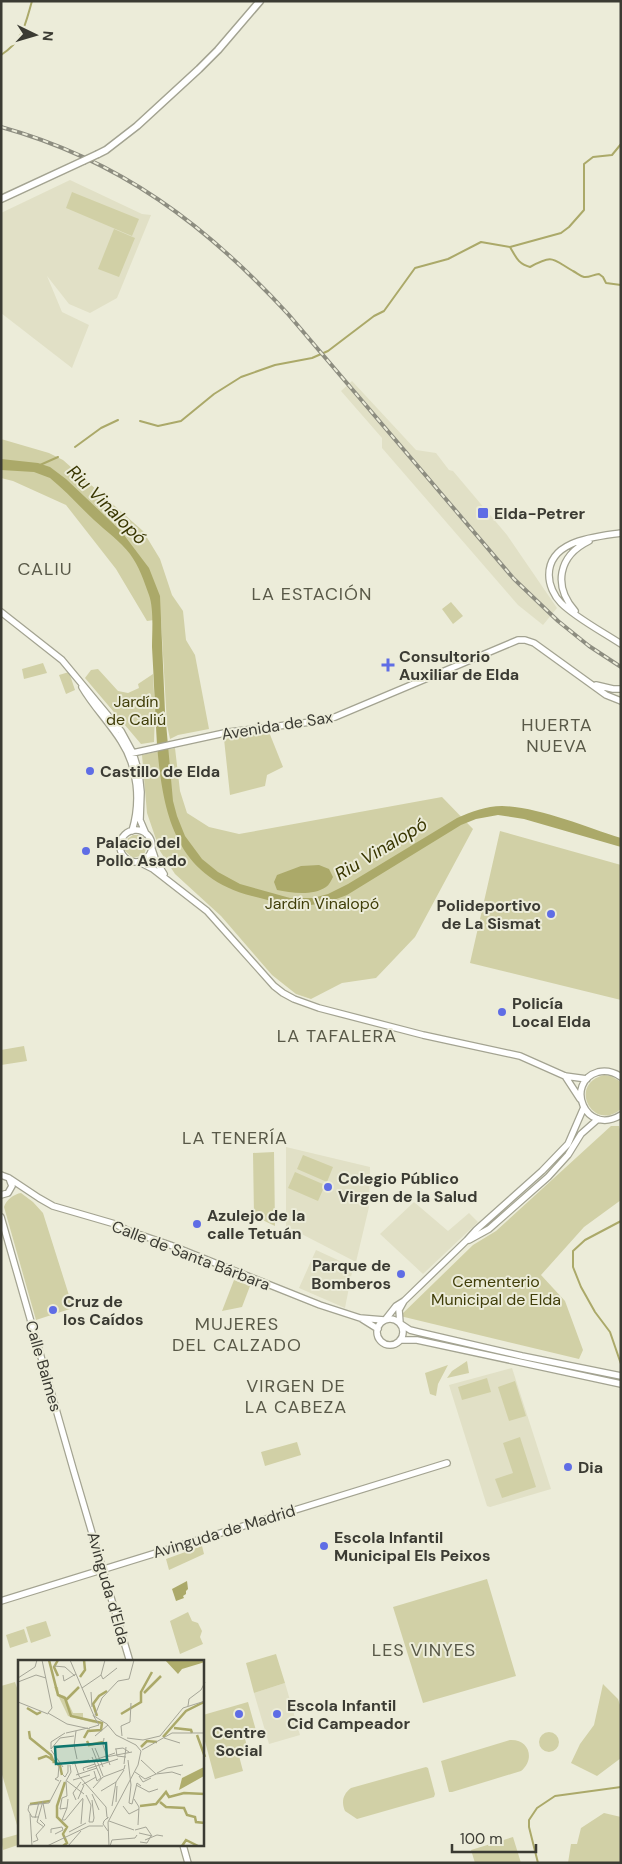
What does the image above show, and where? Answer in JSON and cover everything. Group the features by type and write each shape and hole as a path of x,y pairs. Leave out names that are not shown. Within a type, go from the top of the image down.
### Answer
{"main road":[{"path":"1,199 106,150 130,132 199,69 260,1"}],"street":[{"path":"621,533 585,539 566,546 555,557 549,569 550,584 556,597 565,606 621,644"},
{"path":"579,616 571,606 562,588 561,578 564,565 568,556 575,549 600,536"},
{"path":"1,612 53,650 121,731 140,780 140,820 151,841 156,861 166,878"},
{"name":"Avenida de Sax","path":"130,753 229,732 311,722 335,717 518,640 534,643 610,698 621,701"},
{"path":"590,682 603,688 621,689"},
{"path":"130,753 137,787 132,831"},
{"path":"146,834 137,830 124,836 121,850 126,858 134,862 146,864 207,911 274,986 294,999 319,1008 423,1035 520,1056 565,1076 587,1079"},
{"path":"139,862 147,858 152,850"},
{"path":"581,1100 581,1092 587,1079 601,1071 614,1072 621,1076"},
{"path":"565,1076 587,1112 598,1119 606,1120 621,1115"},
{"path":"584,1107 568,1144 542,1172 476,1230 404,1301 396,1306 378,1328 379,1338 383,1343 390,1345 400,1340 417,1340 620,1384"},
{"path":"467,1240 476,1238 488,1229 548,1176 568,1155 581,1134 598,1119"},
{"name":"Calle de Santa Bárbara","path":"1,1175 10,1178 53,1206 114,1224 320,1306 360,1318 384,1320"},
{"path":"1,1202 12,1183 10,1178"},
{"path":"5,1193 24,1188"},
{"name":"Calle Balmes","path":"1,1217 87,1514"},
{"path":"400,1340 403,1331 398,1317 398,1310 404,1301"},
{"name":"Calle de Santa Bárbara","path":"360,1318 378,1328"},
{"path":"384,1320 392,1319 410,1330 418,1332 619,1376"},
{"name":"Avinguda de Madrid","path":"1,1601 447,1463"},
{"name":"Avinguda d'Elda","path":"87,1514 129,1660"},
{"path":"183,1846 188,1863"}],"shaded area":[{"path":"70,180 142,214 151,215 117,298 90,313 69,304 47,276 62,312 89,325 72,368 1,313 1,213"},
{"path":"352,381 416,450 436,453 507,535 557,608 543,625 518,605 382,448 382,438 341,391"},
{"path":"1,459 38,463 50,467 66,479 121,531 149,568 160,596 165,712 173,801 185,836 202,859 218,872 240,884 290,898 313,898 328,894 348,884 457,818 496,806 516,807 562,818 621,838 621,847 524,819 498,815 476,819 461,825 347,895 333,900 310,905 288,904 252,896 226,887 206,874 190,858 178,839 169,818 157,745 152,607 136,564 122,545 50,478 34,472 1,470"},
{"path":"319,865 329,869 333,877 329,884 321,890 295,893 277,890 274,882 277,875 301,866"},
{"name":"Colegio Público Virgen de la Salud","path":"286,1147 370,1167 369,1207 356,1262 286,1226"},
{"path":"414,1202 448,1231 469,1213 478,1222 423,1274 380,1234"},
{"path":"316,1250 353,1267 345,1308 299,1288"},
{"path":"512,1368 551,1489 490,1507 487,1506 449,1385"},
{"path":"187,1581 188,1589 183,1596 184,1598 176,1601 172,1589"},
{"name":"Escola Infantil Cid Campeador","path":"285,1683 300,1735 269,1744 254,1693"}],"green space":[{"path":"72,192 139,219 132,236 66,208"},
{"path":"114,229 135,238 119,277 98,269"},
{"path":"1,439 49,453 63,460 143,531 160,559 172,595 183,611 186,640 195,655 209,729 178,735 170,739 167,725 161,619 147,621 116,569 66,505 13,481 1,478"},
{"path":"451,602 463,616 453,624 442,609"},
{"path":"43,663 47,673 24,679 22,669"},
{"name":"Jardín de Caliú","path":"98,669 118,691 128,693 139,688 138,684 153,674 154,742 141,744 85,678 91,670"},
{"path":"69,672 75,690 66,694 59,675"},
{"path":"269,732 283,767 267,775 265,786 230,795 224,739"},
{"name":"Jardín Vinalopó","path":"175,748 180,791 187,813 209,827 239,834 442,797 473,829 415,937 376,978 342,983 311,999 296,994 272,975 221,916 175,874 160,851 147,813 142,755"},
{"name":"Polideportivo de La Sismat","path":"500,831 621,865 621,1000 470,963"},
{"path":"133,835 142,835 147,846 144,855 133,858 125,851 124,841"},
{"path":"24,1046 27,1061 1,1065 1,1050"},
{"path":"604,1075 611,1076 621,1082 621,1109 611,1115 601,1115 594,1111 588,1104 586,1096 587,1087 593,1080"},
{"name":"Cementerio Municipal de Elda","path":"611,1126 619,1126 621,1133 621,1200 584,1227 541,1275 565,1301 583,1350 579,1359 400,1316 473,1245 496,1231"},
{"path":"274,1152 275,1226 254,1216 253,1153"},
{"path":"303,1155 333,1167 327,1182 297,1169"},
{"path":"295,1172 325,1185 318,1201 288,1188"},
{"path":"21,1193 43,1213 73,1308 36,1320 4,1207 11,1198"},
{"path":"234,1280 250,1286 242,1307 222,1311"},
{"path":"467,1361 469,1373 447,1378 452,1371"},
{"path":"448,1365 438,1384 436,1396 430,1394 425,1373"},
{"path":"487,1378 491,1392 462,1400 458,1387"},
{"path":"515,1381 526,1416 509,1421 498,1387"},
{"path":"520,1437 536,1487 502,1498 495,1479 513,1473 503,1443"},
{"path":"297,1442 301,1455 265,1466 261,1452"},
{"path":"202,1546 204,1554 169,1570 166,1559"},
{"path":"487,1579 516,1676 423,1703 393,1607"},
{"path":"188,1612 192,1621 198,1623 202,1631 200,1637 203,1644 180,1654 170,1621"},
{"path":"46,1621 51,1636 31,1643 26,1627"},
{"path":"24,1629 28,1642 10,1648 6,1635"},
{"path":"276,1654 285,1683 254,1693 246,1663"},
{"path":"15,1682 18,1691 18,1829 1,1771 1,1686"},
{"path":"603,1684 618,1699 621,1708 621,1758 597,1776 571,1763 580,1744 594,1725"},
{"path":"248,1702 257,1734 245,1738 248,1752 239,1756 243,1771 215,1779 204,1738 204,1715"},
{"path":"545,1732 553,1732 559,1738 559,1746 553,1752 545,1752 539,1746 539,1738"},
{"path":"510,1740 522,1743 528,1751 528,1761 521,1771 449,1792 441,1761"},
{"path":"428,1768 435,1794 434,1797 357,1819 345,1811 344,1798 351,1788"},
{"path":"604,1813 621,1817 621,1863 568,1863 571,1844 577,1844 581,1828"},
{"path":"18,1834 18,1845 3,1850 1,1839"},
{"path":"513,1837 521,1863 475,1863 471,1850"}],"waterway":[{"path":"1,55 19,38 32,1"},
{"path":"140,421 158,426 181,421 214,394 241,377 275,365 312,358 328,351 374,316 384,311 415,268 448,259 481,242 510,247 561,233 584,210 584,164 593,157 612,155 621,144"},
{"path":"510,247 518,260 526,266 530,267 549,259 556,261 583,277 599,274 606,283 621,285"},
{"path":"75,447 101,428 118,420"},
{"path":"40,465 58,457"},
{"path":"621,1221 585,1240 573,1251 573,1267 581,1287 595,1312 610,1332 621,1364"},
{"path":"538,1863 529,1827 529,1820 537,1808 555,1796 621,1787"}],"railway":[{"path":"1,127 44,141 85,158 122,177 193,224 257,282 288,314 514,579 558,621 589,646 621,667"}],"place":[{"name":"Elda-Petrer","path":"483,513"},
{"name":"Consultorio Auxiliar de Elda","path":"388,665"},
{"name":"Castillo de Elda","path":"90,771"},
{"name":"Palacio del Pollo Asado","path":"86,851"},
{"name":"Polideportivo de La Sismat","path":"551,914"},
{"name":"Policía Local Elda","path":"502,1012"},
{"name":"Colegio Público Virgen de la Salud","path":"328,1187"},
{"name":"Azulejo de la calle Tetuán","path":"197,1224"},
{"name":"Parque de Bomberos","path":"401,1274"},
{"name":"Cruz de los Caídos","path":"53,1310"},
{"name":"Dia","path":"568,1467"},
{"name":"Escola Infantil Municipal Els Peixos","path":"324,1546"},
{"name":"Centre Social","path":"239,1714"},
{"name":"Escola Infantil Cid Campeador","path":"277,1714"}],"district":[{"name":"CALIU","path":"45,569"},
{"name":"LA ESTACIÓN","path":"312,594"},
{"name":"HUERTA NUEVA","path":"557,735"},
{"name":"LA TAFALERA","path":"337,1036"},
{"name":"LA TENERÍA","path":"235,1138"},
{"name":"MUJERES DEL CALZADO","path":"237,1334"},
{"name":"VIRGEN DE LA CABEZA","path":"296,1396"},
{"name":"LES VINYES","path":"424,1650"}],"water label":[{"name":"Riu Vinalopó","path":"107,505"},
{"name":"Riu Vinalopó","path":"381,849"}]}
